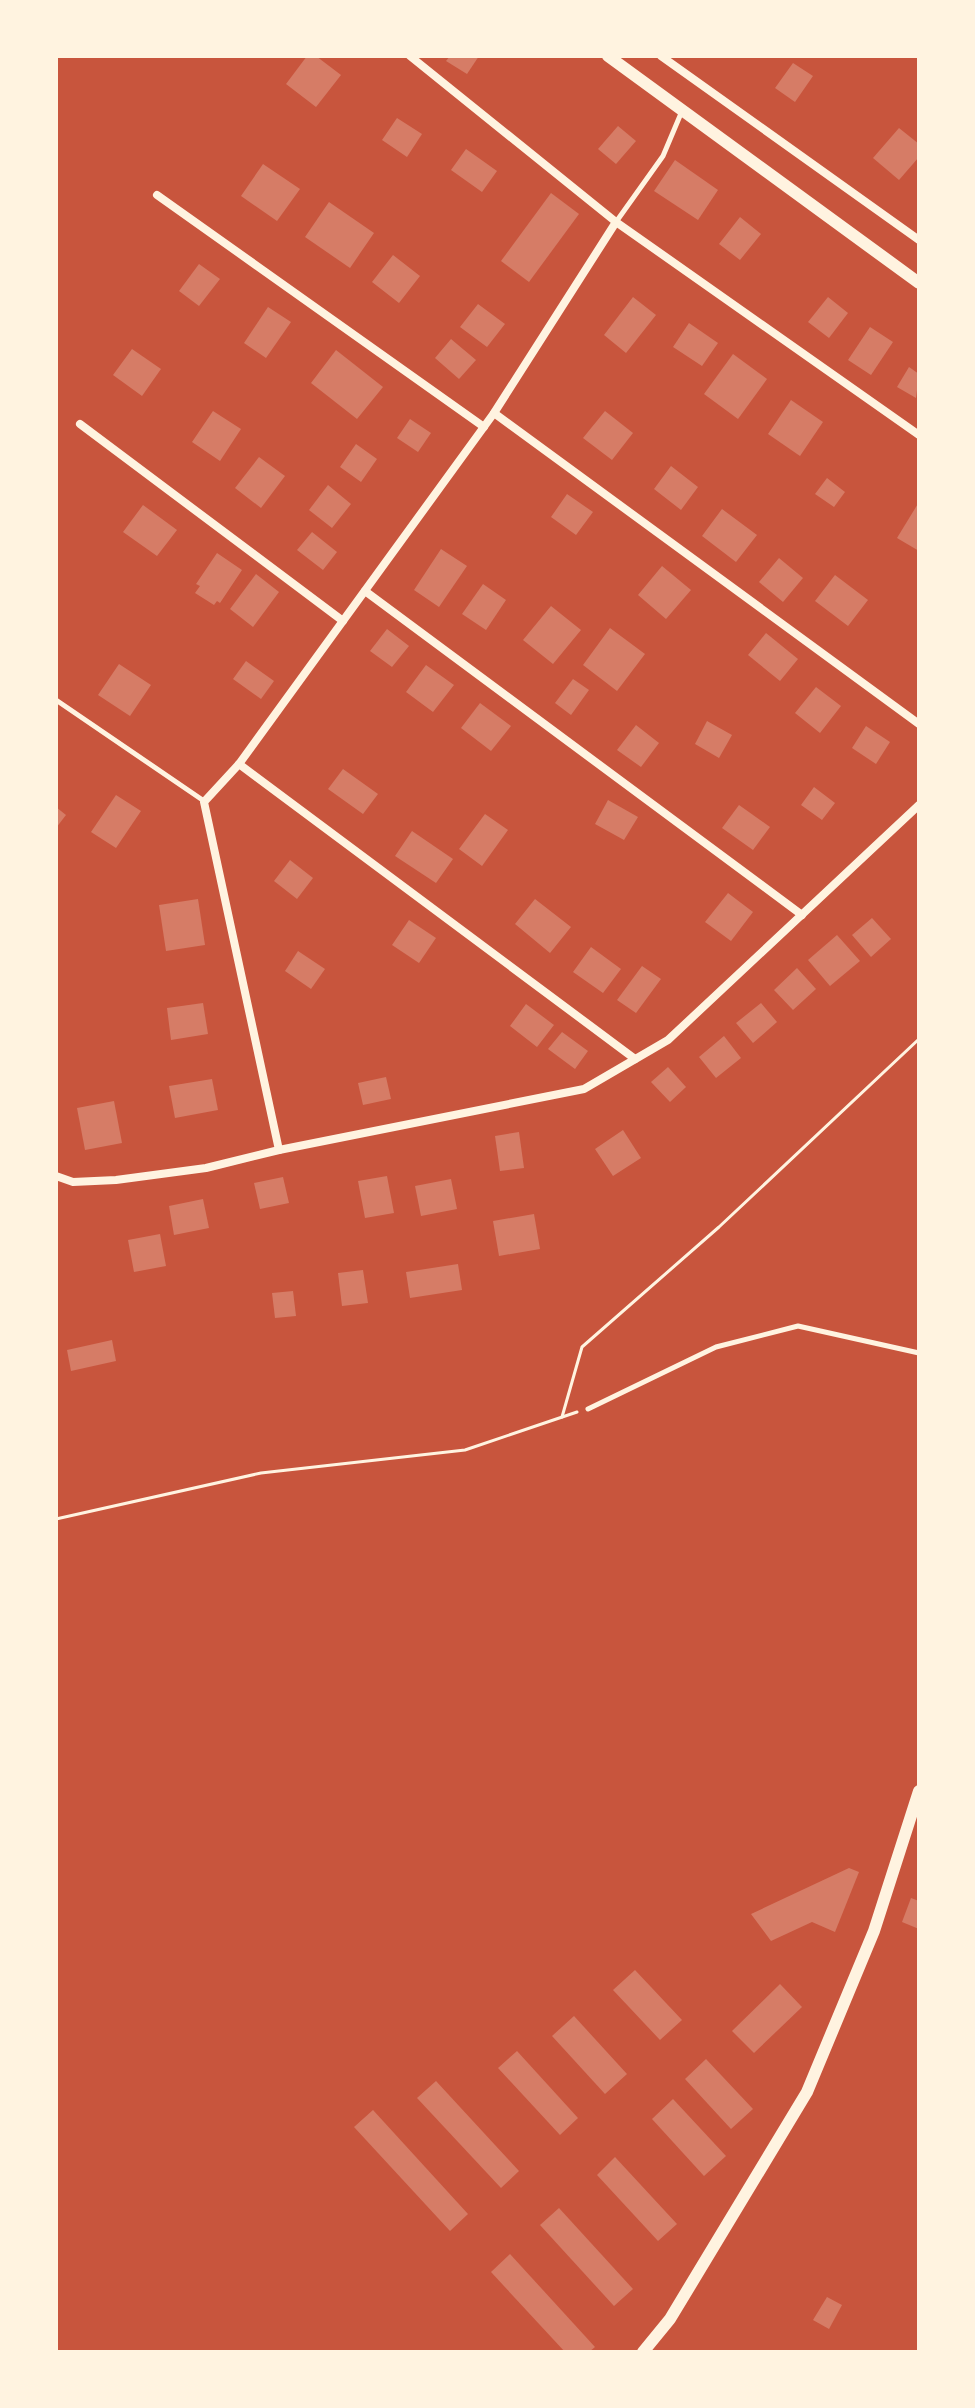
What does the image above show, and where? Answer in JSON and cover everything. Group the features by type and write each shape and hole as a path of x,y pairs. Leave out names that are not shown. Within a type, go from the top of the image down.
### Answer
{"street":[{"path":"410,56 616,222 919,435"},
{"path":"608,56 919,283"},
{"path":"661,56 919,240"},
{"path":"157,195 484,427"},
{"path":"279,1150 204,802 239,764 494,413 616,222"},
{"path":"494,413 919,724"},
{"path":"80,424 343,621"},
{"path":"365,591 802,915"},
{"path":"239,764 635,1059"},
{"path":"56,1176 73,1182 116,1180 206,1168 279,1150 584,1089 668,1040 919,805"},
{"path":"643,2352 670,2319 807,2092 874,1931 919,1791"}],"lane":[{"path":"616,222 663,156 682,110"},
{"path":"56,700 204,802"},
{"path":"588,1409 716,1347 798,1326 919,1353"}],"path":[{"path":"562,1417 582,1347 719,1227 919,1039"},
{"path":"56,1519 261,1473 465,1450 588,1409"}],"building":[{"path":"307,56 316,56 341,75 316,107 286,84"},
{"path":"450,56 479,56 467,74 446,61"},
{"path":"793,63 813,76 795,102 775,88"},
{"path":"397,118 422,134 407,157 382,140"},
{"path":"618,126 636,141 616,164 598,149"},
{"path":"899,128 919,144 919,157 899,180 873,158"},
{"path":"466,149 497,171 482,192 451,170"},
{"path":"675,160 718,190 698,220 654,191"},
{"path":"263,164 300,189 277,221 241,196"},
{"path":"551,193 579,214 529,282 501,261"},
{"path":"329,202 374,233 350,268 305,237"},
{"path":"740,217 761,234 740,260 719,244"},
{"path":"393,255 420,276 399,303 372,282"},
{"path":"199,264 220,279 199,306 179,291"},
{"path":"633,297 656,315 626,353 604,335"},
{"path":"828,297 848,313 829,338 808,322"},
{"path":"478,304 505,324 487,347 460,327"},
{"path":"268,307 291,322 266,358 244,343"},
{"path":"689,323 718,343 702,366 673,347"},
{"path":"870,327 893,342 871,375 848,360"},
{"path":"451,339 476,360 459,379 435,358"},
{"path":"132,349 161,369 142,396 113,375"},
{"path":"336,350 383,387 357,419 311,383"},
{"path":"733,354 767,379 738,419 704,394"},
{"path":"909,367 919,374 916,398 897,387"},
{"path":"791,400 823,422 800,456 768,434"},
{"path":"213,411 241,429 220,461 192,442"},
{"path":"605,411 633,433 612,460 583,438"},
{"path":"410,419 431,433 418,452 397,438"},
{"path":"356,444 377,459 361,482 340,467"},
{"path":"259,457 285,476 261,508 235,488"},
{"path":"671,466 698,487 681,510 654,489"},
{"path":"827,478 845,492 834,507 815,494"},
{"path":"328,485 351,504 332,528 309,510"},
{"path":"567,494 593,512 576,535 551,517"},
{"path":"919,502 919,551 897,538"},
{"path":"143,505 177,530 157,556 123,532"},
{"path":"722,509 757,535 736,562 702,536"},
{"path":"312,532 337,552 323,570 297,550"},
{"path":"441,549 467,566 439,607 414,590"},
{"path":"217,553 242,570 220,603 217,601 214,605 195,593 200,586 196,584"},
{"path":"779,558 803,578 783,602 759,582"},
{"path":"662,566 691,590 666,619 638,595"},
{"path":"256,574 279,592 253,627 230,609"},
{"path":"835,575 868,600 848,626 815,601"},
{"path":"483,584 506,600 486,630 462,614"},
{"path":"551,606 581,630 553,664 523,640"},
{"path":"610,628 645,654 617,691 583,665"},
{"path":"387,629 409,646 392,667 370,651"},
{"path":"766,633 798,659 780,681 748,655"},
{"path":"246,661 274,681 261,699 233,679"},
{"path":"119,664 151,685 130,716 98,695"},
{"path":"426,665 454,685 433,712 406,692"},
{"path":"573,679 589,690 571,715 555,703"},
{"path":"816,687 841,706 820,733 795,713"},
{"path":"480,703 511,726 491,751 461,728"},
{"path":"707,721 732,735 719,758 695,744"},
{"path":"636,725 659,743 641,767 617,750"},
{"path":"866,726 890,742 876,764 852,748"},
{"path":"343,769 378,794 363,814 328,789"},
{"path":"814,787 835,803 822,820 801,805"},
{"path":"116,795 141,811 116,848 91,832"},
{"path":"608,800 638,817 624,840 595,824"},
{"path":"739,805 770,827 753,850 722,828"},
{"path":"56,807 66,815 56,828"},
{"path":"485,814 508,830 482,866 459,849"},
{"path":"412,831 453,859 436,883 395,856"},
{"path":"290,860 313,878 297,899 274,881"},
{"path":"728,893 753,912 731,941 705,922"},
{"path":"198,899 205,945 166,951 159,905"},
{"path":"535,899 571,927 550,953 515,924"},
{"path":"872,918 891,939 871,957 852,935"},
{"path":"409,920 436,938 419,963 392,945"},
{"path":"837,935 860,961 830,986 808,960"},
{"path":"591,947 621,969 603,993 573,972"},
{"path":"298,951 325,969 311,989 285,971"},
{"path":"642,966 661,979 636,1013 617,1000"},
{"path":"797,968 816,989 793,1010 774,990"},
{"path":"203,1003 208,1034 171,1040 167,1008"},
{"path":"761,1003 777,1022 753,1043 736,1023"},
{"path":"526,1004 554,1025 537,1047 510,1026"},
{"path":"562,1032 588,1051 575,1069 548,1049"},
{"path":"724,1036 741,1058 716,1078 699,1057"},
{"path":"668,1067 686,1087 670,1102 651,1082"},
{"path":"386,1077 391,1099 363,1105 358,1083"},
{"path":"212,1079 218,1110 175,1118 169,1086"},
{"path":"114,1101 122,1143 85,1150 77,1108"},
{"path":"623,1130 641,1158 613,1176 595,1149"},
{"path":"519,1132 524,1168 500,1171 495,1136"},
{"path":"387,1176 394,1213 365,1218 358,1181"},
{"path":"283,1177 289,1203 260,1209 254,1183"},
{"path":"451,1179 457,1209 421,1216 415,1186"},
{"path":"203,1199 209,1228 174,1235 169,1206"},
{"path":"534,1214 540,1249 499,1256 493,1221"},
{"path":"160,1234 166,1266 134,1272 128,1240"},
{"path":"458,1264 462,1290 410,1298 406,1272"},
{"path":"363,1270 368,1303 342,1306 338,1273"},
{"path":"293,1291 296,1316 275,1318 272,1293"},
{"path":"112,1340 116,1361 71,1371 67,1350"},
{"path":"849,1868 859,1872 835,1932 812,1922 771,1941 751,1914"},
{"path":"911,1898 919,1901 919,1929 902,1922"},
{"path":"635,1970 682,2020 660,2040 613,1990"},
{"path":"780,1984 802,2007 754,2053 732,2031"},
{"path":"574,2016 627,2074 605,2094 552,2036"},
{"path":"517,2051 578,2118 560,2135 498,2068"},
{"path":"706,2059 753,2109 731,2129 685,2079"},
{"path":"436,2081 519,2171 501,2188 417,2098"},
{"path":"673,2099 726,2156 704,2176 652,2119"},
{"path":"373,2110 468,2214 450,2231 354,2127"},
{"path":"615,2157 677,2224 658,2241 597,2175"},
{"path":"559,2208 633,2289 614,2306 540,2225"},
{"path":"510,2254 595,2347 589,2352 565,2352 491,2272"},
{"path":"827,2297 842,2305 829,2329 813,2320"}]}
